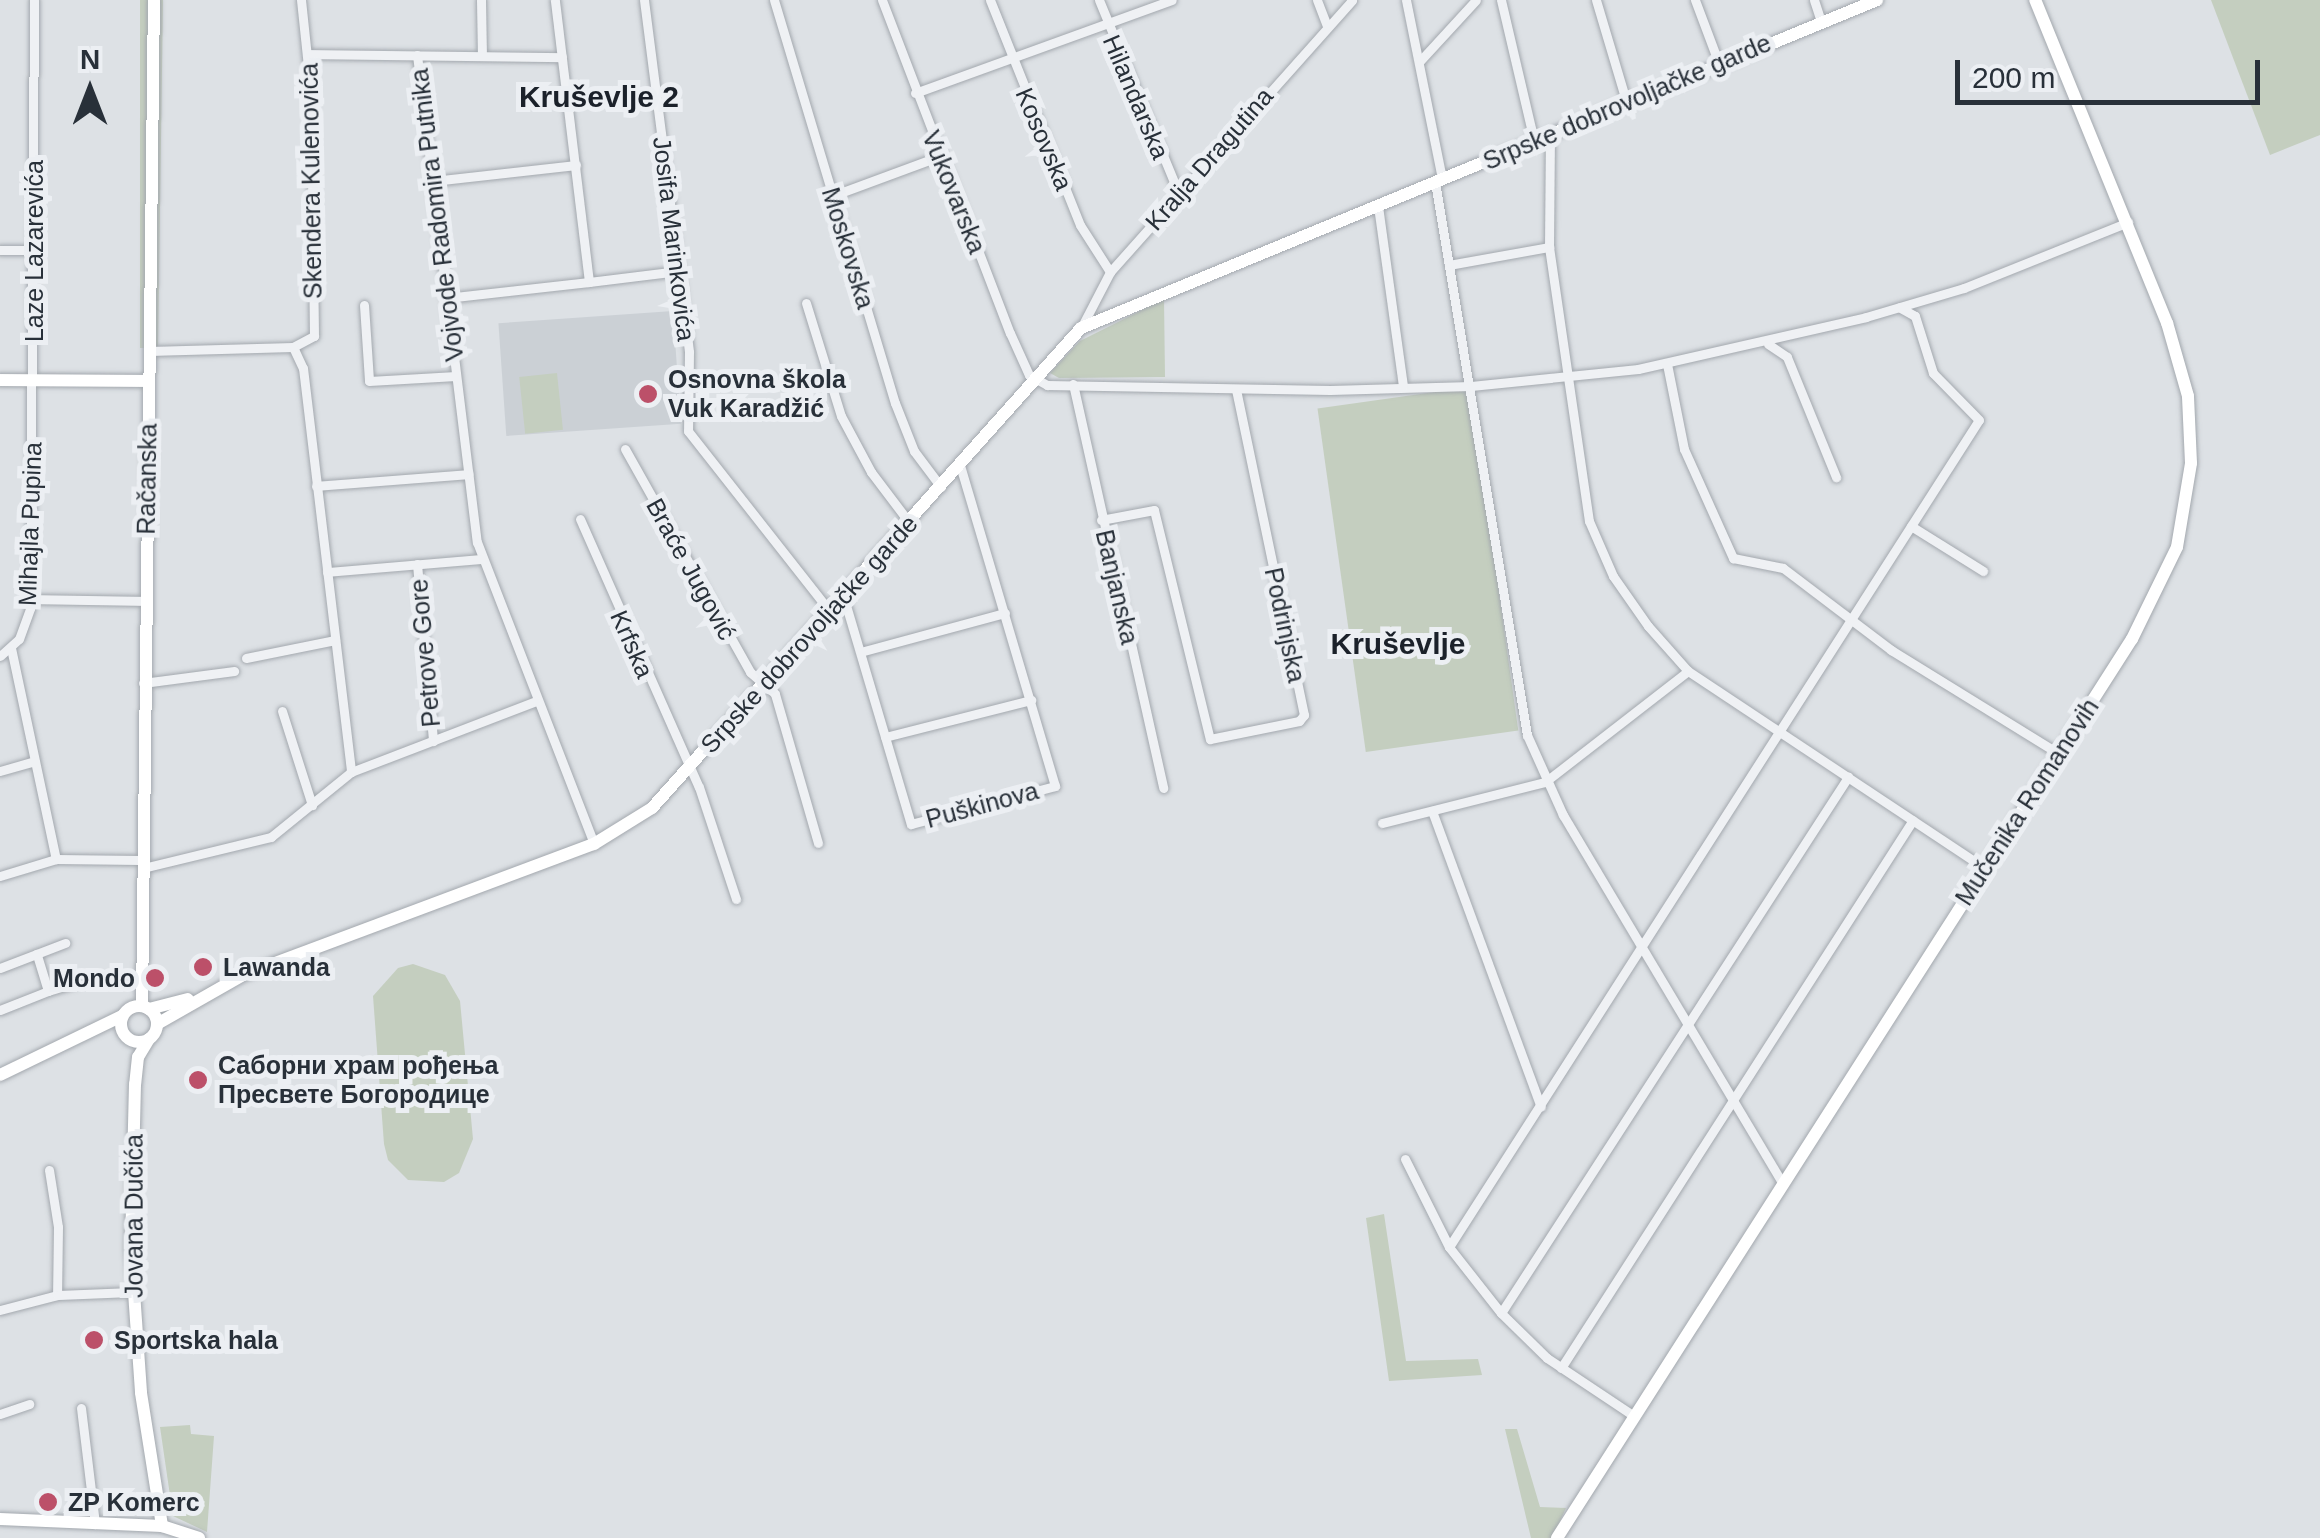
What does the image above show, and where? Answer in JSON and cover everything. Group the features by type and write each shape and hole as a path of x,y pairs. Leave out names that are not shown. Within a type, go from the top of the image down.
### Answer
{"main road":[{"name":"Račanska","path":"135,1084 125,1035 136,1010 138,958 154,0"},
{"name":"Srpske dobrovoljačke garde","path":"196,997 594,844 652,808 1081,328 1877,0"},
{"name":"Mučenika Romanovih","path":"1557,1538 1631,1414 1985,868 2167,575 2190,476 2188,396 2128,222 2035,0"},
{"path":"0,380 148,381"},
{"path":"0,1075 136,1010 196,997"},
{"path":"135,1084 138,1057 157,1024 196,997"},
{"path":"136,1010 157,1024"},
{"path":"82,1036 149,1039"},
{"name":"Jovana Dučića","path":"135,1084 133,1292 162,1526"},
{"path":"0,1519 124,1532 162,1526 200,1538"}],"street":[{"name":"Laze Lazarevića","path":"34,0 34,382"},
{"name":"Skendera Kulenovića","path":"293,347 314,336 308,54 301,0"},
{"path":"481,0 482,56"},
{"path":"554,0 589,282"},
{"name":"Josifa Marinkovića","path":"644,0 692,385 690,436 829,610"},
{"name":"Moskovska","path":"774,0 908,439 940,487"},
{"name":"Vukovarska","path":"882,0 914,93 1035,380"},
{"name":"Kosovska","path":"990,0 1080,226 1110,272"},
{"name":"Hilandarska","path":"1099,0 1104,22 1178,192"},
{"path":"914,93 1172,0"},
{"path":"1317,0 1327,26"},
{"name":"Kralja Dragutina","path":"1081,328 1110,272 1352,0"},
{"path":"1406,0 1439,180 1517,700 1545,782 1781,1181"},
{"path":"1419,62 1476,0"},
{"path":"1501,0 1534,142"},
{"path":"1596,0 1627,104"},
{"path":"1695,0 1719,64"},
{"path":"1814,0 1821,22"},
{"path":"308,54 562,57"},
{"name":"Vojvode Radomira Putnika","path":"417,55 482,559 594,844"},
{"path":"1550,135 1550,246 1568,377 1589,520 1613,576 1688,671 1985,868"},
{"path":"832,196 940,156"},
{"path":"433,182 576,165"},
{"path":"1378,206 1403,386"},
{"path":"1035,380 1236,390 1471,386 1667,364 1768,344 1918,302 2128,222"},
{"path":"1449,265 1550,246"},
{"path":"0,250 33,250"},
{"path":"446,298 678,271"},
{"path":"806,302 841,416 871,472 909,522"},
{"path":"1449,1247 1643,951 1979,420 1933,373 1915,316 1918,302"},
{"name":"Vojvode Radomira Putnika","path":"364,304 369,381 456,376"},
{"path":"1899,307 1915,316"},
{"path":"1787,357 1797,336"},
{"path":"1768,344 1787,357 1836,478"},
{"path":"149,351 293,347 303,368 351,772"},
{"path":"1667,364 1684,449 1733,558 1783,568 1853,621 2058,753"},
{"name":"Mihajla Pupina","path":"11,648 26,626 30,600 34,382"},
{"name":"Banjanska","path":"1073,384 1164,788"},
{"name":"Podrinjska","path":"1101,520 1154,510 1210,739 1299,721 1304,716 1236,390"},
{"name":"Braće Jugović","path":"625,449 731,640 775,694 818,843"},
{"name":"Puškinova","path":"843,595 864,652 911,824 1055,786 960,465"},
{"path":"316,486 469,474"},
{"name":"Krfska","path":"580,519 689,767 736,900"},
{"path":"1912,526 1983,571"},
{"path":"327,572 482,559"},
{"name":"Petrove Gore","path":"417,564 433,741"},
{"path":"30,600 145,601"},
{"path":"864,652 1005,613"},
{"path":"246,658 335,640"},
{"path":"0,656 11,648 56,860"},
{"path":"143,682 234,671"},
{"path":"1382,823 1545,782 1688,671"},
{"path":"886,736 1031,700"},
{"name":"Petrove Gore","path":"0,876 56,860 140,864 271,837 351,772 536,702"},
{"path":"282,711 312,805"},
{"path":"0,772 35,762"},
{"path":"1501,1314 1848,777"},
{"path":"1432,812 1541,1108"},
{"path":"1561,1368 1731,1097 1913,820"},
{"path":"0,968 64,943"},
{"path":"38,954 48,991"},
{"path":"0,1010 76,982"},
{"path":"1405,1160 1449,1247 1501,1314 1561,1368 1631,1414"},
{"path":"49,1170 58,1227 57,1295"},
{"path":"0,1310 57,1295 133,1292"},
{"path":"0,1414 29,1404"},
{"path":"81,1408 95,1526"}],"shaded area":[{"path":"673,311 681,424 506,436 498,323"}],"green space":[{"path":"140,0 163,0 158,348 140,348"},
{"path":"2211,0 2320,0 2320,135 2270,155"},
{"path":"1164,299 1165,377 1059,378 1050,373 1080,341"},
{"path":"557,373 563,430 525,434 519,377"},
{"path":"1470,387 1518,731 1366,752 1317,408"},
{"path":"413,964 445,975 460,1001 473,1139 459,1173 444,1182 408,1180 388,1160 384,1144 373,996 398,968"},
{"path":"1384,1214 1406,1361 1478,1359 1482,1375 1389,1381 1366,1218"},
{"path":"190,1425 191,1434 214,1436 207,1532 173,1516 160,1427"},
{"path":"1505,1429 1517,1429 1540,1507 1566,1508 1552,1538 1531,1538"}],"place":[{"name":"Osnovna škola Vuk Karadžić","path":"648,394"},
{"name":"Lawanda","path":"203,967"},
{"name":"Mondo","path":"155,978"},
{"name":"Саборни храм рођења Пресвете Богородице","path":"198,1080"},
{"name":"Sportska hala","path":"94,1340"},
{"name":"ZP Komerc","path":"48,1502"}],"district":[{"name":"Kruševlje 2","path":"599,97"},
{"name":"Kruševlje","path":"1398,644"}]}
